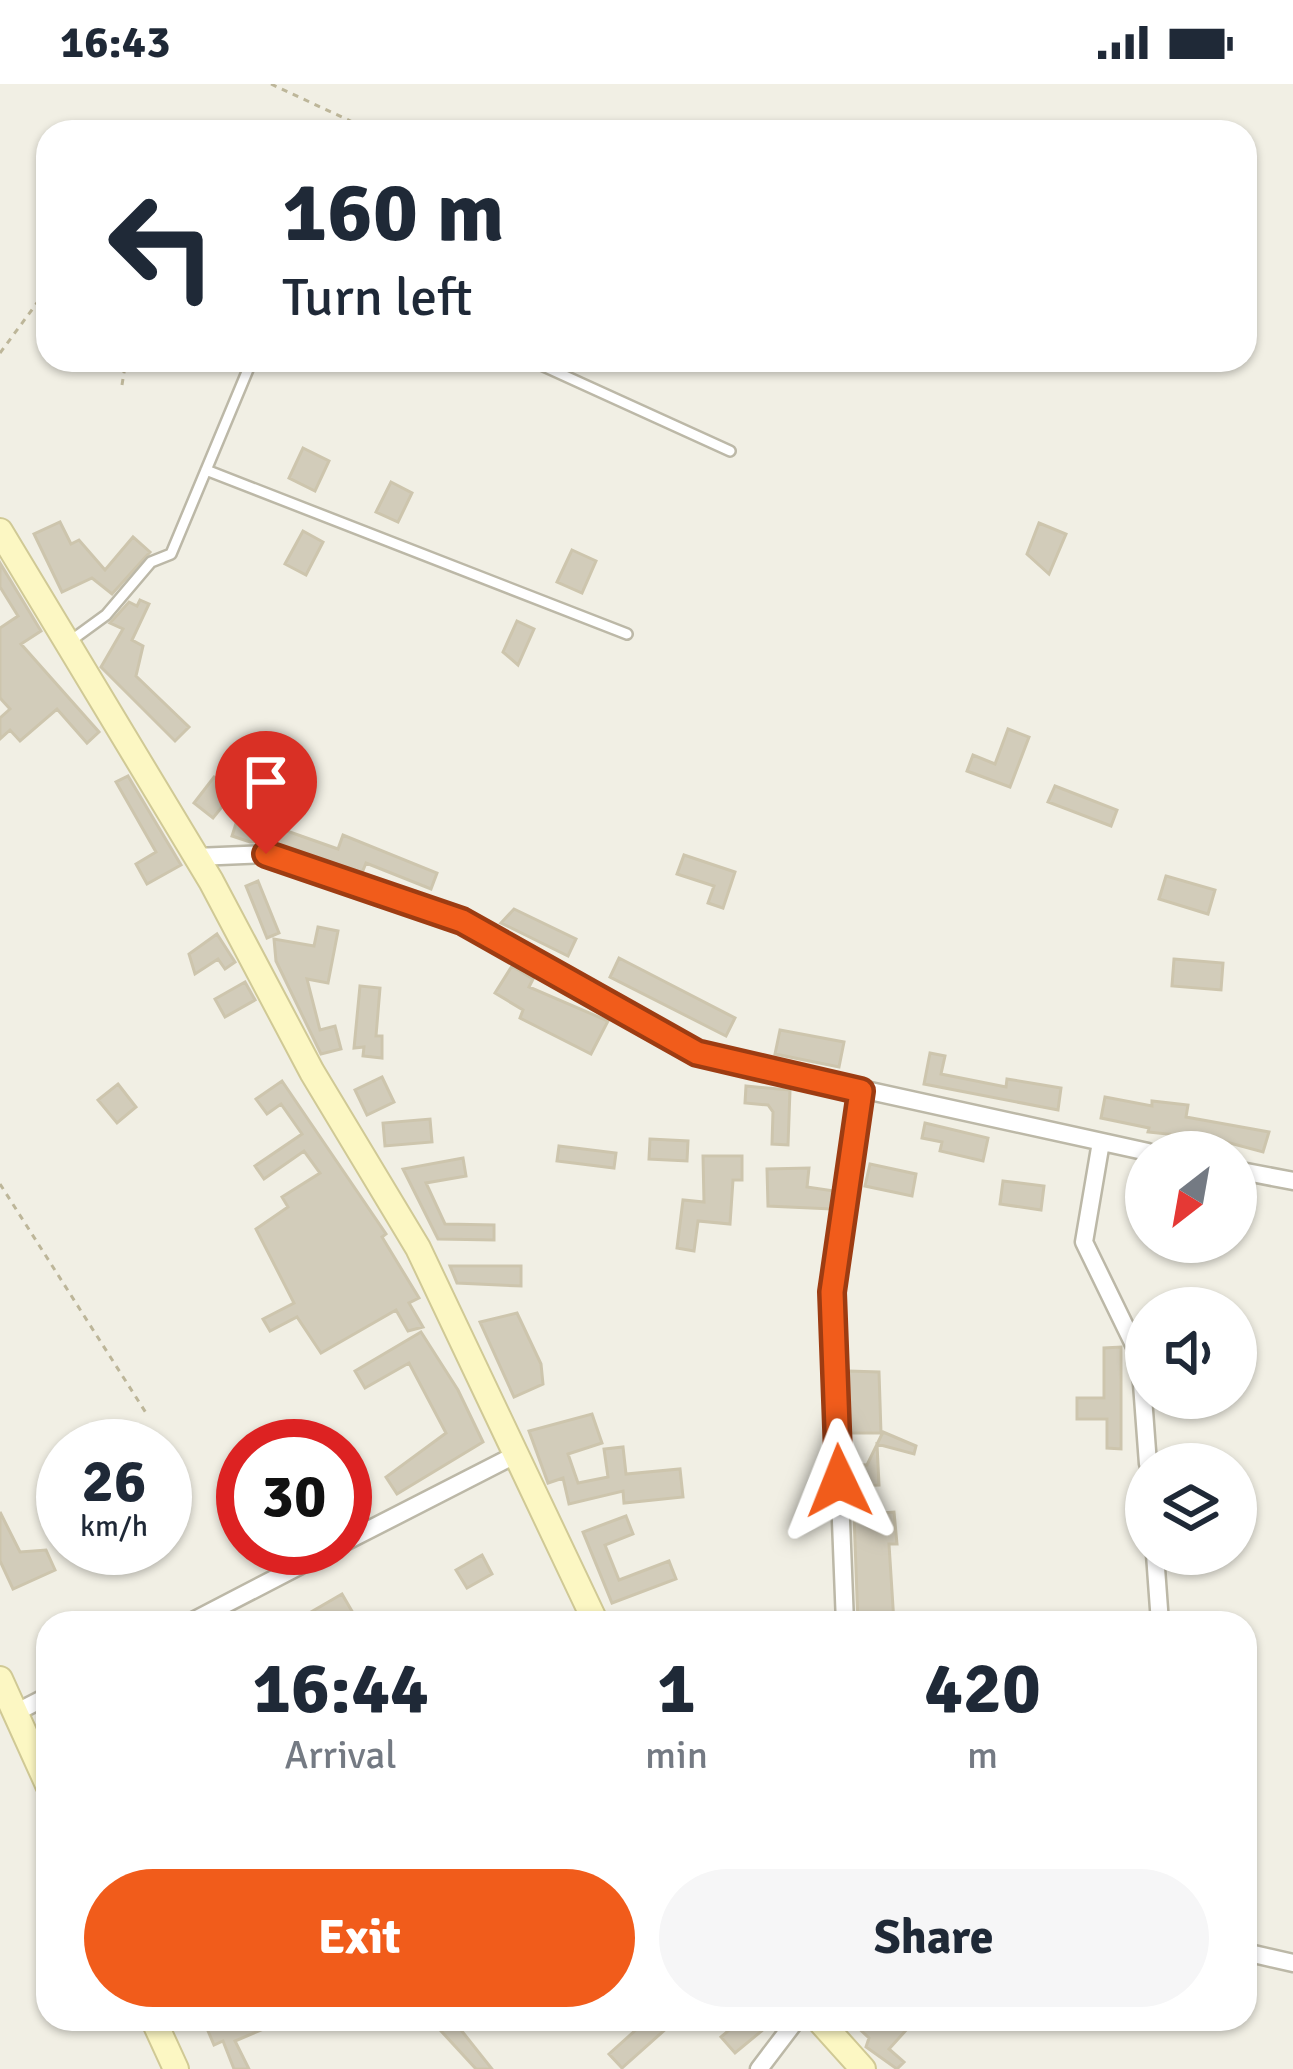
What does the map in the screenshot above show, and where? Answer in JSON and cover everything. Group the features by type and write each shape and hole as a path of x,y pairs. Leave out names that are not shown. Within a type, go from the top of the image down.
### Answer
{"street":[{"path":"0,532 196,857 312,1072 418,1248 590,1611"},
{"path":"196,857 266,854 462,921 697,1053 1125,1147"},
{"path":"845,1611 832,1292 861,1091"},
{"path":"1101,1142 1084,1242 1140,1357 1146,1443"},
{"path":"1257,1174 1293,1181"},
{"path":"372,1528 513,1456"},
{"path":"212,1611 282,1575"},
{"path":"1157,1575 1159,1611"},
{"path":"0,1679 36,1758"},
{"path":"16,1713 36,1702"},
{"path":"1257,1955 1293,1964"},
{"path":"159,2031 176,2069"},
{"path":"759,2069 788,2031"},
{"path":"829,2031 863,2069"}],"lane":[{"path":"64,645 106,615 151,562 171,554 247,372"},
{"path":"556,372 730,451"},
{"path":"206,470 627,634"}],"path":[{"path":"271,84 348,120"},
{"path":"0,353 36,304"},
{"path":"122,386 124,372"},
{"path":"0,1184 148,1416"}],"building":[{"path":"303,448 329,461 315,491 289,478"},
{"path":"391,482 412,493 398,522 376,512"},
{"path":"60,522 71,544 79,540 105,570 133,537 150,552 112,594 92,578 62,592 34,534"},
{"path":"1039,523 1066,534 1049,574 1027,554"},
{"path":"303,531 323,542 306,575 285,564"},
{"path":"572,550 596,561 582,593 557,582"},
{"path":"0,563 41,631 21,644 99,732 87,743 57,709 20,741 10,730 0,739 0,718 10,709 0,698 0,628 18,616 0,587"},
{"path":"140,600 149,604 132,640 143,646 136,676 189,727 175,741 101,667 123,629 110,623 129,602 137,606"},
{"path":"517,621 534,629 518,665 503,652"},
{"path":"1008,729 1029,737 1010,787 967,771 973,755 995,764"},
{"path":"128,776 181,865 147,884 136,864 156,852 116,782"},
{"path":"214,777 234,792 213,818 194,803"},
{"path":"1055,786 1117,810 1111,826 1048,802"},
{"path":"239,814 338,849 343,835 437,873 431,889 366,863 362,873 270,842 250,842 232,836"},
{"path":"684,855 735,872 723,908 708,903 714,886 677,874"},
{"path":"1166,876 1215,890 1208,914 1159,899"},
{"path":"258,881 279,933 267,938 246,886"},
{"path":"514,909 576,939 568,956 501,923"},
{"path":"318,927 338,931 328,983 307,979 320,1030 335,1026 341,1049 321,1054 276,961 274,939 314,946"},
{"path":"217,934 235,962 225,969 218,959 195,974 189,954"},
{"path":"619,958 735,1018 726,1036 610,977"},
{"path":"1174,959 1223,963 1221,990 1172,986"},
{"path":"512,966 533,979 529,987 608,1021 591,1054 520,1018 523,1010 495,993"},
{"path":"245,982 255,1000 225,1017 215,999"},
{"path":"360,986 380,988 376,1036 382,1036 382,1058 363,1056 364,1047 354,1048"},
{"path":"780,1030 844,1042 839,1067 775,1054"},
{"path":"930,1053 945,1056 941,1074 1006,1087 1007,1079 1061,1088 1058,1110 924,1084"},
{"path":"382,1077 394,1102 367,1115 355,1090"},
{"path":"282,1081 386,1234 382,1237 419,1298 409,1303 423,1327 408,1331 396,1310 321,1353 297,1317 270,1331 263,1319 294,1303 256,1229 288,1207 282,1197 320,1173 304,1151 264,1179 255,1166 302,1134 281,1104 267,1114 256,1099"},
{"path":"118,1084 136,1107 117,1123 98,1100"},
{"path":"746,1086 790,1090 788,1145 772,1144 773,1112 768,1105 745,1103"},
{"path":"1105,1097 1152,1106 1152,1101 1188,1105 1186,1117 1269,1132 1263,1152 1257,1150 1257,1131 1148,1131 1101,1118"},
{"path":"430,1119 432,1142 385,1146 383,1123"},
{"path":"925,1123 988,1138 983,1161 940,1151 942,1142 922,1138"},
{"path":"650,1139 688,1141 687,1161 649,1159"},
{"path":"559,1146 616,1153 614,1168 557,1161"},
{"path":"703,1156 742,1156 742,1180 733,1180 730,1224 698,1221 694,1251 677,1248 683,1200 704,1202"},
{"path":"463,1158 466,1176 426,1183 445,1224 494,1225 494,1240 438,1239 403,1169"},
{"path":"870,1164 916,1174 912,1196 865,1186"},
{"path":"809,1168 807,1187 834,1191 831,1209 768,1206 767,1169"},
{"path":"1003,1181 1044,1186 1041,1210 1000,1204"},
{"path":"450,1266 521,1266 521,1286 457,1283"},
{"path":"517,1313 541,1364 543,1384 514,1397 480,1322"},
{"path":"421,1332 458,1390 483,1442 397,1494 386,1477 446,1433 409,1363 365,1388 355,1371"},
{"path":"1121,1347 1121,1449 1107,1448 1107,1419 1077,1419 1077,1398 1104,1398 1104,1348"},
{"path":"848,1371 879,1372 881,1433 850,1433"},
{"path":"592,1414 602,1443 568,1454 578,1483 608,1477 604,1449 623,1447 626,1474 680,1469 683,1497 624,1503 623,1491 569,1504 563,1478 548,1483 529,1431"},
{"path":"883,1432 916,1446 914,1454 877,1444"},
{"path":"877,1444 879,1485 852,1486 852,1464 867,1465"},
{"path":"0,1512 20,1552 36,1551 36,1575 44,1575 13,1589 0,1561"},
{"path":"894,1512 897,1544 889,1544 893,1611 858,1611 854,1515"},
{"path":"626,1516 633,1534 605,1545 619,1580 669,1561 676,1579 612,1603 583,1532"},
{"path":"482,1555 492,1574 467,1588 456,1570"},
{"path":"342,1594 352,1611 313,1611"},
{"path":"208,2031 259,2031 235,2041 249,2069 234,2069 223,2041 214,2045"},
{"path":"441,2031 462,2031 492,2069 476,2069"},
{"path":"635,2031 664,2031 622,2068 609,2054"},
{"path":"728,2031 762,2031 735,2053 721,2037"},
{"path":"862,2031 905,2031 889,2049 904,2062 897,2069 866,2047 869,2038"}],"route":[{"path":"266,854 462,921 697,1053 861,1091 832,1292 839,1481"}]}
